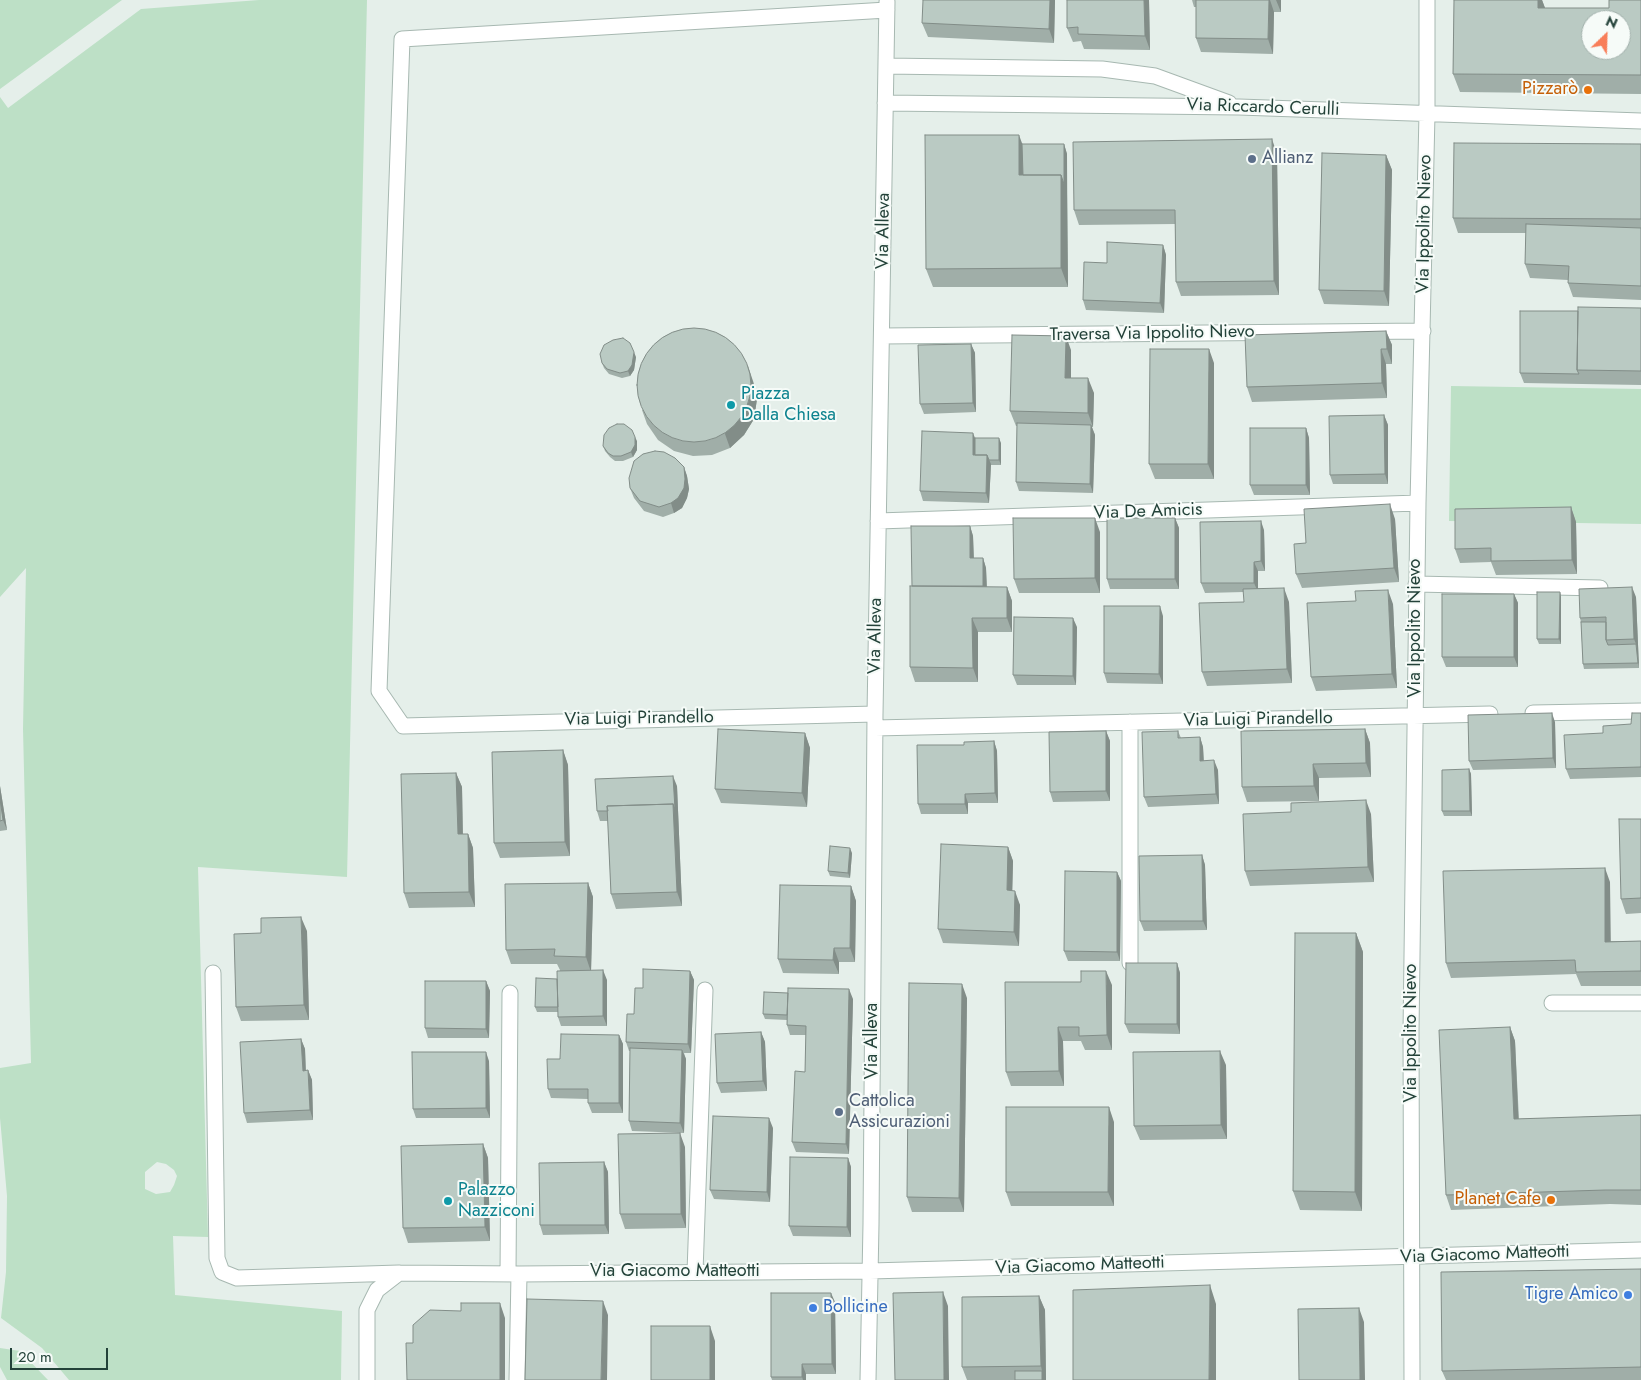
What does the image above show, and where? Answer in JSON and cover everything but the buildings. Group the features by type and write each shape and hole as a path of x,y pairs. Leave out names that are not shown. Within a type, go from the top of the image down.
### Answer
{"street":[{"name":"Via Ippolito Nievo","path":"1412,1380 1411,1032 1416,584 1423,331 1427,0"},
{"name":"Via Alleva","path":"868,1380 872,1204 875,721 887,5"},
{"name":"Via Luigi Pirandello","path":"887,5 402,39 401,193 379,691 403,726 875,721 1130,722 1641,711"},
{"path":"886,66 1102,69 1155,76 1239,107"},
{"name":"Via Riccardo Cerulli","path":"885,103 1239,107 1641,121"},
{"name":"Traversa Via Ippolito Nievo","path":"882,336 1423,331"},
{"name":"Via De Amicis","path":"878,521 1418,503"},
{"path":"1416,584 1600,588"},
{"path":"1130,722 1130,963"},
{"name":"Via Giacomo Matteotti","path":"213,974 217,1258 222,1272 237,1278 399,1273 870,1271 1641,1250"},
{"path":"695,1272 705,990"},
{"path":"510,993 517,1380"},
{"path":"1552,1003 1641,1003"},
{"path":"367,1380 367,1310 377,1290 399,1273"}],"green space":[{"path":"0,0 122,0 0,89"},
{"path":"259,0 367,0 347,877 198,867 208,1237 173,1236 175,1295 342,1311 341,1380 69,1380 42,1348 1,1318 6,1272 7,1196 0,1118 0,1068 31,1063 23,729 26,568 0,597 0,97 8,108 141,9","holes":["157,1162 166,1164 174,1170 177,1176 170,1192 156,1194 145,1189 145,1172"]},
{"path":"1451,386 1641,389 1641,524 1449,521"},
{"path":"0,1348 20,1351 48,1380 7,1380 0,1367"}],"place":[{"name":"Pizzarò","path":"1588,90"},
{"name":"Allianz","path":"1252,159"},
{"name":"Piazza Dalla Chiesa","path":"731,405"},
{"name":"Cattolica Assicurazioni","path":"839,1112"},
{"name":"Planet Cafe","path":"1551,1200"},
{"name":"Palazzo Nazziconi","path":"448,1201"},
{"name":"Tigre Amico","path":"1628,1295"},
{"name":"Bollicine","path":"813,1308"}]}
